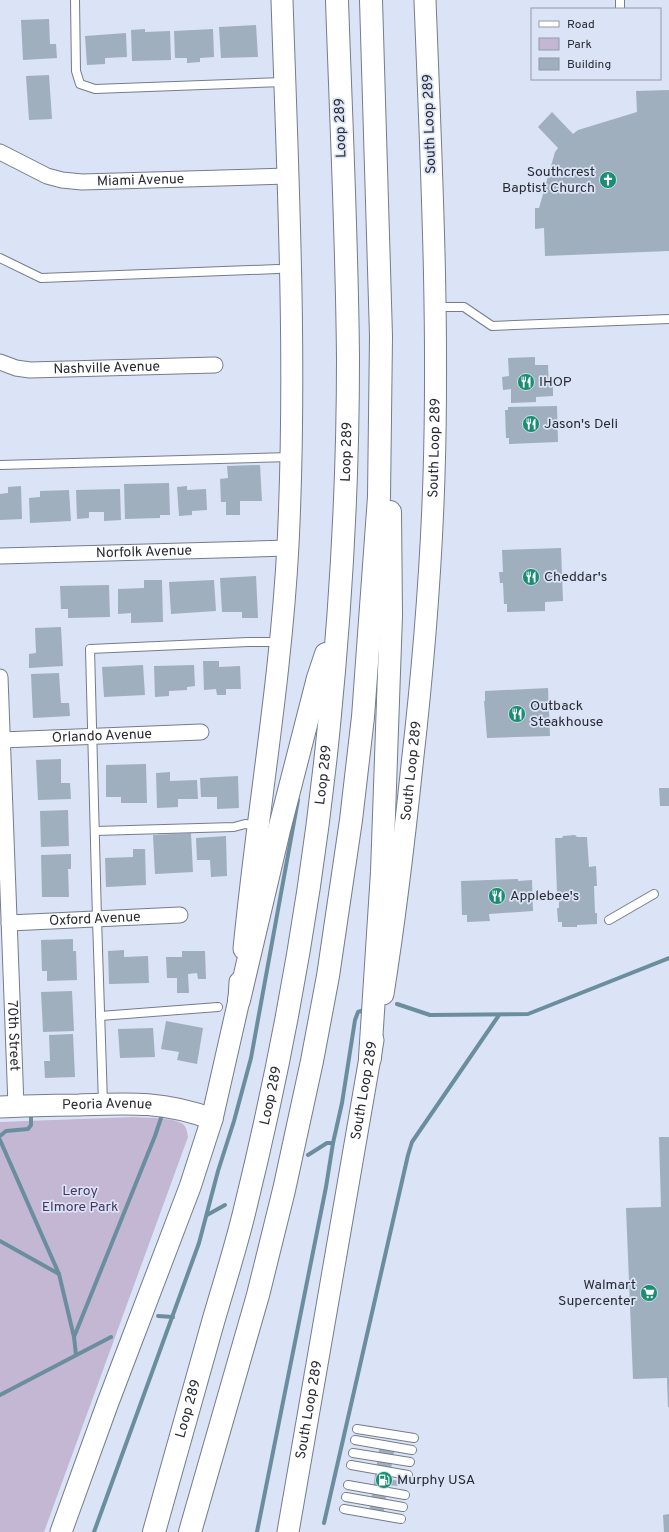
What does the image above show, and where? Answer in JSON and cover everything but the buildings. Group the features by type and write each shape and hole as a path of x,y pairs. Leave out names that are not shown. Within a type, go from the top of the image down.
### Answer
{"highway":[{"name":"Loop 289","path":"154,1532 244,1211 270,1095 299,943 314,847 329,727 339,614 344,515 348,361 337,0"},
{"path":"190,1532 258,1294 284,1190 312,1061 341,898 363,717 379,497 380,428 381,336 371,0"},
{"path":"370,1058 382,872 391,615 390,495 380,428"},
{"path":"239,1000 300,747 318,678 339,614"}],"main road":[{"path":"61,1532 190,1187 212,1119 239,1000 248,907 280,642 288,548 292,457 292,298 282,0"},
{"name":"South Loop 289","path":"288,1532 370,1058 383,992 401,871 423,666 429,591 434,475 435,307 425,0"},
{"name":"Peoria Avenue","path":"8,1107 135,1103 160,1105 194,1112 212,1119"}],"street":[{"name":"Miami Avenue","path":"0,152 47,176 62,180 82,182 288,176"},
{"name":"Nashville Avenue","path":"0,362 16,368 30,370 215,365"},
{"name":"Norfolk Avenue","path":"0,556 288,548"},
{"name":"70th Street","path":"0,677 9,923 8,1107"},
{"name":"Orlando Avenue","path":"2,740 201,732"},
{"name":"Oxford Avenue","path":"9,923 180,916"}],"lane":[{"path":"75,0 76,71 80,84 94,89 285,82"},
{"path":"0,258 41,278 278,269"},
{"path":"435,307 464,307 492,326 669,319"},
{"path":"0,466 292,457"},
{"path":"103,1104 90,649 280,642"},
{"path":"94,831 234,827 246,824 258,825"},
{"path":"609,920 654,894"},
{"path":"100,1016 218,1007"},
{"path":"357,1429 414,1438"},
{"path":"355,1440 412,1450"},
{"path":"353,1453 410,1462"},
{"path":"351,1465 408,1475"},
{"path":"348,1486 405,1495"},
{"path":"346,1497 403,1507"},
{"path":"344,1509 401,1519"}],"green space":[{"name":"Leroy Elmore Park","path":"134,1117 168,1119 180,1122 186,1128 188,1137 44,1532 0,1532 0,1122"}],"waterway":[{"path":"94,1532 199,1243 218,1171 234,1121 251,1058 298,800"},
{"path":"397,1004 430,1015 528,1014 669,958"},
{"path":"308,1155 327,1143 333,1143 342,1103 355,1020 358,1012 364,1010"},
{"path":"324,1523 412,1142 499,1015"},
{"path":"74,1337 155,1136 163,1112"},
{"path":"0,1136 6,1131 28,1129 31,1125 31,1113"},
{"path":"0,1140 59,1274 74,1337 76,1355"},
{"path":"257,1532 326,1187 333,1143"},
{"path":"207,1215 225,1205"},
{"path":"0,1241 59,1274"},
{"path":"158,1316 173,1317"},
{"path":"0,1395 111,1337"}],"place":[{"name":"Southcrest Baptist Church","path":"608,180"},
{"name":"IHOP","path":"526,382"},
{"name":"Jason's Deli","path":"531,424"},
{"name":"Cheddar's","path":"531,577"},
{"name":"Outback Steakhouse","path":"517,714"},
{"name":"Applebee's","path":"497,896"},
{"name":"Walmart Supercenter","path":"649,1293"},
{"name":"Murphy USA","path":"384,1480"}]}
